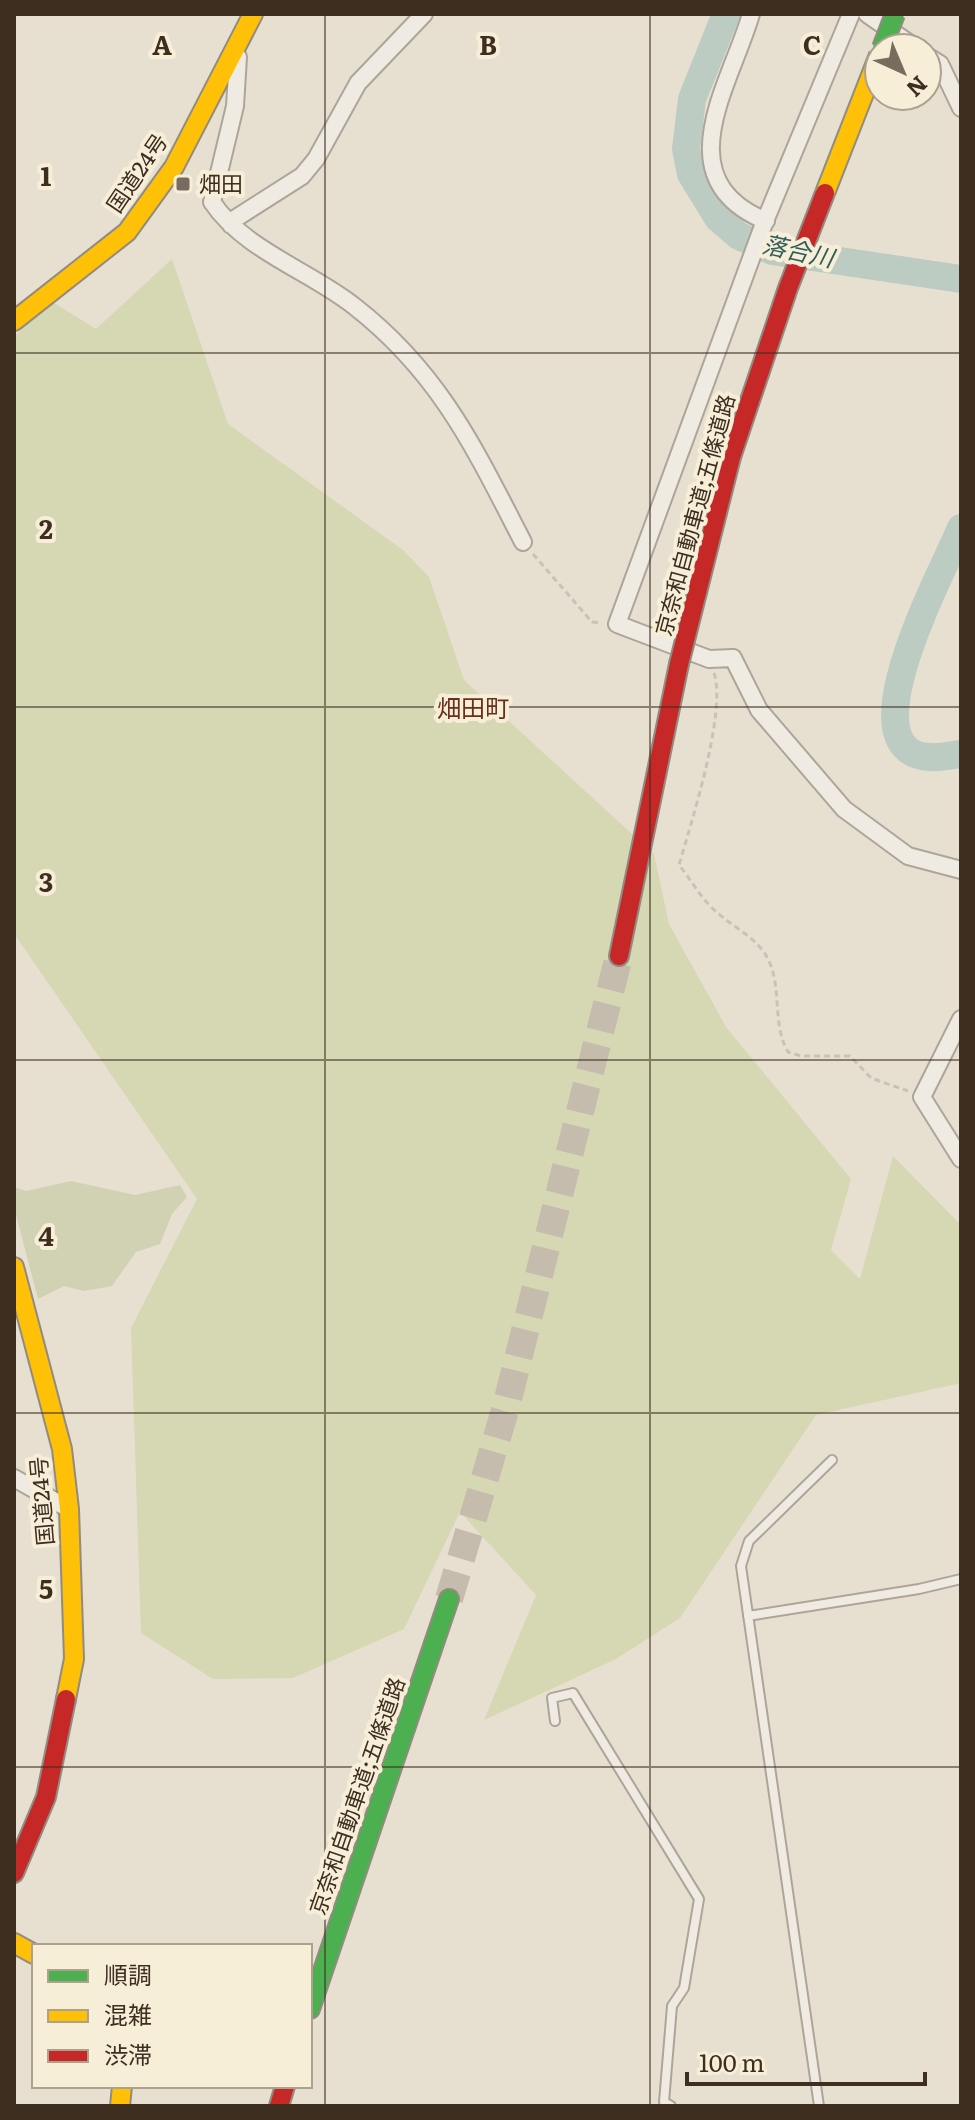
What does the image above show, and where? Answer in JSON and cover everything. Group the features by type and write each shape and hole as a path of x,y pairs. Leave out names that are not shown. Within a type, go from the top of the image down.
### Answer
{"highway":[{"name":"国道24号","path":"14,321 127,232 174,167 253,14"},
{"name":"京奈和自動車道;五條道路","path":"619,956 679,664 731,457 788,288 863,96"},
{"name":"国道24号","path":"14,1267 39,1351 62,1449 69,1509 74,1659 46,1797 14,1873"},
{"name":"京奈和自動車道;五條道路","path":"312,2003 449,1599"},
{"path":"14,1943 32,1953"}],"street":[{"path":"231,225 233,220 302,176 316,159 358,83 424,14"},
{"path":"751,14 723,85 708,147 717,178 733,201 765,224"},
{"path":"851,14 765,224 617,624 709,659 733,658 759,710 844,809 908,856 961,870"},
{"path":"867,14 893,32"},
{"path":"239,42 235,106 212,202 231,225 355,306 427,374 466,429 523,542"},
{"path":"943,70 961,108"},
{"path":"961,1019 922,1097 961,1159"},
{"path":"14,1478 69,1509"}],"lane":[{"path":"819,2106 741,1566 749,1541 832,1460"},
{"path":"748,1616 919,1589 961,1579"},
{"path":"555,1721 552,1698 573,1693 699,1899 684,1988 672,2006 664,2102 671,2106"}],"path":[{"path":"523,542 592,622 617,624"},
{"path":"709,659 718,686 708,753 679,865 718,914 739,926 762,948 771,965 779,1010 777,1027 788,1052 801,1056 850,1056 871,1078 922,1097"}],"green space":[{"path":"172,259 228,424 403,550 429,577 464,680 654,854 669,924 726,1027 851,1179 831,1250 860,1279 893,1156 961,1225 961,1383 816,1415 680,1618 616,1659 484,1720 536,1595 460,1512 404,1629 293,1678 213,1679 141,1633 131,1328 197,1199 15,935 14,337 51,301 96,329"},
{"path":"71,1181 135,1195 180,1185 187,1197 172,1214 160,1244 136,1252 112,1286 84,1291 64,1286 38,1299 14,1207 14,1187 26,1191"}],"waterway":[{"name":"落合川","path":"726,14 692,99 686,149 691,174 718,218 739,236 772,251 961,279"},
{"name":"落合川","path":"961,528 907,655 897,693 896,725 905,748 930,757 961,754"}],"tunnel":[{"path":"449,1599 506,1407 619,956"}],"traffic: fast":[{"path":"888,32 895,14"},
{"path":"312,2003 449,1599"}],"traffic: slow":[{"path":"14,321 127,232 174,167 253,14"},
{"path":"825,193 863,96"},
{"path":"14,1267 62,1449 69,1509 74,1659 66,1699"},
{"path":"14,1943 32,1953"},
{"path":"120,2106 122,2088"}],"traffic: jam":[{"path":"679,664 731,457 788,288 825,193"},
{"path":"619,956 679,664"},
{"path":"14,1873 46,1797 66,1699"},
{"path":"279,2106 284,2088"}],"place":[{"name":"畑田","path":"183,184"}],"district":[{"name":"畑田町","path":"473,709"}]}
